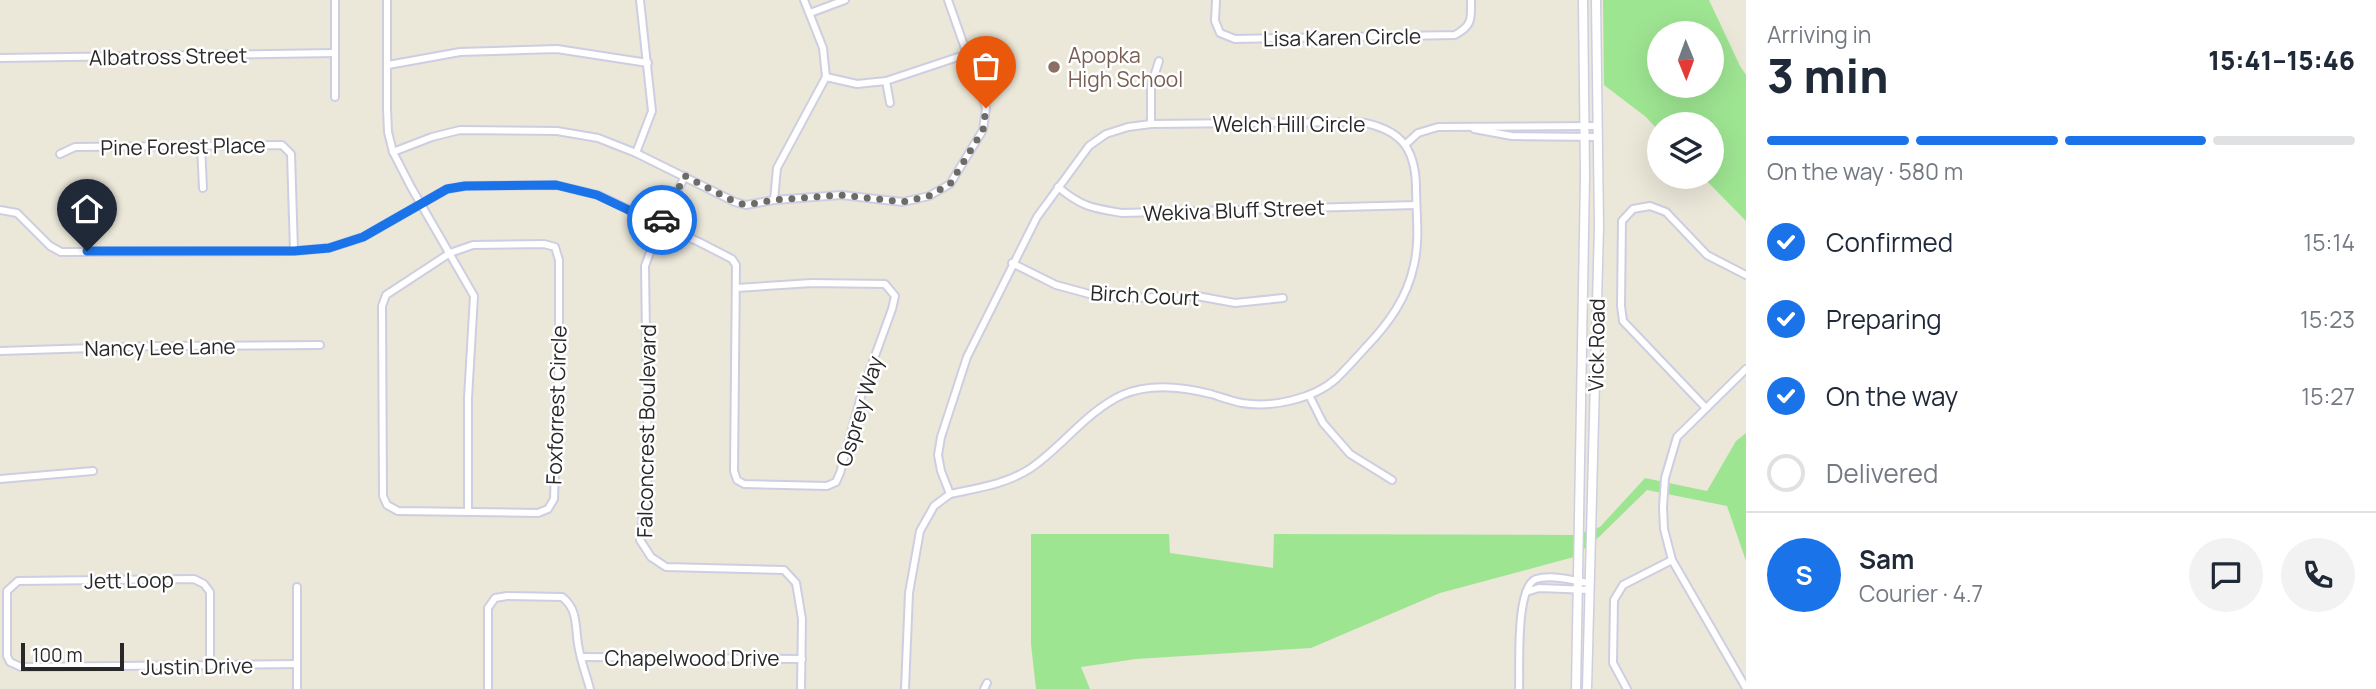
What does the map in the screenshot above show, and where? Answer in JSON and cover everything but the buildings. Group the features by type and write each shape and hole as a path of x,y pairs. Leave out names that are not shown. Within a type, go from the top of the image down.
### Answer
{"street":[{"path":"335,0 335,97"},
{"path":"387,0 388,132 393,152 474,296 468,398 468,512"},
{"path":"636,153 652,111 640,0"},
{"path":"774,200 777,168 826,77 823,48 804,0"},
{"path":"810,13 845,0"},
{"path":"393,152 432,137 460,131 558,131 598,138 746,205 841,195 903,202 929,196 950,184 983,130 986,108 948,0"},
{"name":"Lisa Karen Circle","path":"1216,0 1215,21 1220,33 1235,39 1455,35 1466,29 1471,22 1471,0"},
{"name":"Vick Road","path":"1576,689 1586,136 1583,0"},
{"name":"Vick Road","path":"1587,689 1598,239 1596,0"},
{"path":"388,65 460,52 557,49 648,63"},
{"name":"Albatross Street","path":"0,58 335,52"},
{"path":"826,77 857,83 886,81 967,54"},
{"path":"1152,124 1151,86 1159,61"},
{"path":"886,81 890,103"},
{"name":"Welch Hill Circle","path":"950,494 938,455 941,437 967,357 1037,217 1090,146 1106,134 1128,127 1152,124 1360,122 1380,126 1406,144"},
{"path":"905,689 909,593 920,531 934,506 950,494 1003,483 1031,468 1097,410 1124,395 1151,389 1180,388 1241,403 1267,404 1308,395 1335,380 1387,324 1404,296 1415,265 1416,170 1406,144 1418,133 1438,127 1598,126"},
{"path":"1462,127 1512,136 1598,137"},
{"path":"201,145 203,188"},
{"name":"Pine Forest Place","path":"60,154 75,147 282,145 291,154 294,251"},
{"name":"Falconcrest Boulevard","path":"685,176 660,225 645,267 648,476 640,540 651,557 666,567 784,570 796,583 803,619 801,689"},
{"path":"0,210 17,213 50,246 61,251 294,251 329,248 363,237 447,189 465,186 556,185 597,195 660,225"},
{"name":"Wekiva Bluff Street","path":"1058,187 1076,202 1122,213 1416,205"},
{"path":"1705,407 1623,321 1622,221 1633,209 1650,206 1666,212 1707,255 1746,275"},
{"name":"Osprey Way","path":"660,225 732,259 736,265 734,471 737,480 744,484 827,486 836,482 863,389 895,296 886,285 812,283 737,288"},
{"name":"Foxforrest Circle","path":"544,244 555,247 559,260 559,346 554,499 548,509 538,513 398,511 387,505 383,496 382,306 386,295 393,289 450,253 472,245 544,244"},
{"name":"Birch Court","path":"1012,263 1056,285 1093,295 1126,298 1197,296 1236,303 1283,298"},
{"name":"Nancy Lee Lane","path":"0,351 155,345 320,345"},
{"path":"1746,369 1677,437 1665,478 1664,529 1672,559 1746,688"},
{"path":"1308,395 1323,423 1350,454 1392,480"},
{"path":"0,479 93,471"},
{"path":"1628,689 1613,663 1614,600 1623,585 1672,559"},
{"path":"1519,689 1524,594 1533,581 1542,578 1568,579 1577,585"},
{"path":"1542,578 1543,588"},
{"name":"Jett Loop","path":"3,625 7,591 18,581 194,579 204,584 211,592 210,666"},
{"path":"1524,594 1529,590 1543,588 1590,586"},
{"path":"297,587 297,689"},
{"path":"488,689 488,608 495,598 508,596 562,597 569,602 575,614 578,647 590,689"},
{"name":"Justin Drive","path":"3,625 6,656 10,662 21,667 297,664"},
{"name":"Chapelwood Drive","path":"582,657 802,659"}],"green space":[{"path":"1603,0 1709,0 1719,21 1647,21 1647,98 1724,98 1724,32 1746,75 1746,221 1715,189 1724,189 1724,112 1647,112 1646,117 1604,85"},
{"path":"1746,433 1746,561 1727,506 1647,490 1600,536 1574,557 1440,593 1311,648 1136,659 1081,667 1090,689 1036,689 1031,644 1031,534 1169,534 1170,553 1273,568 1274,534 1575,535 1600,527 1645,478 1707,491 1736,441"}],"way so far":[{"path":"662,220 685,176 746,205 841,195 903,202 929,196 950,184 983,130 986,108"}],"place":[{"name":"Apopka High School","path":"1054,67"}],"route":[{"path":"87,251 294,251 329,248 363,237 447,189 465,186 556,185 597,195 660,225 662,220"}]}
